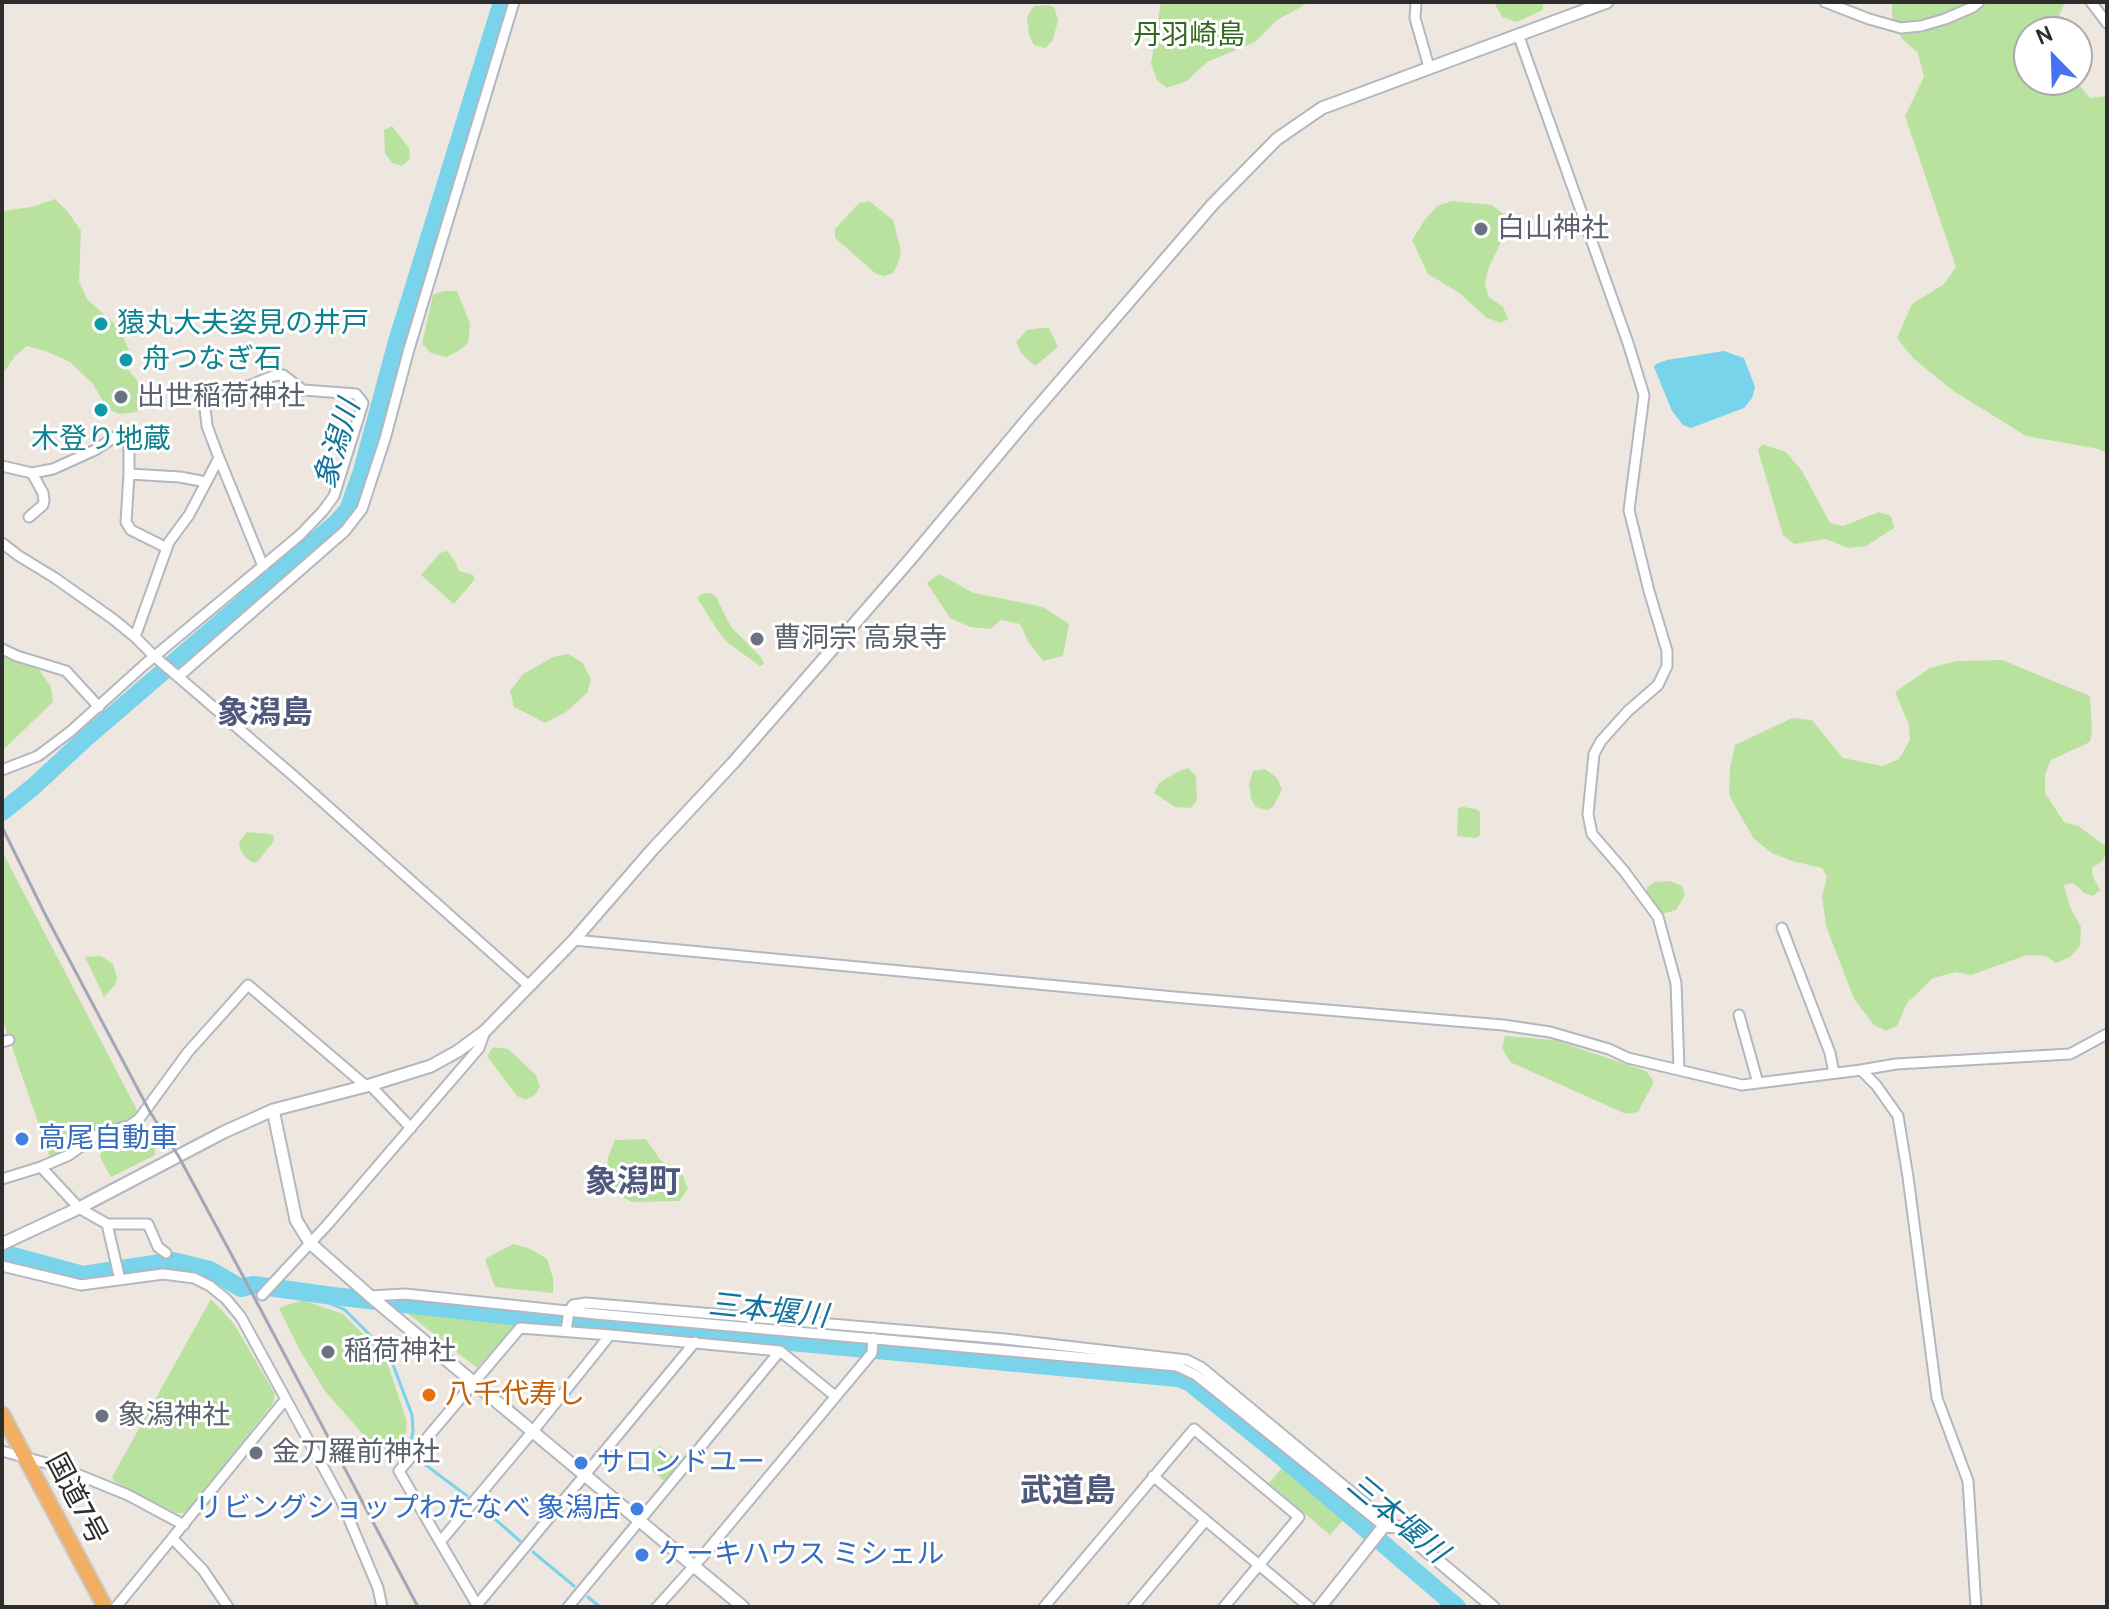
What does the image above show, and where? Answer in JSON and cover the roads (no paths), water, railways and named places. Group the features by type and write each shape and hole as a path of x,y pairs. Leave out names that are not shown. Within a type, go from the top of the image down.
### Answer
{"highway":[{"name":"国道7号","path":"2,1414 105,1607"}],"street":[{"path":"178,677 345,531 362,509 514,2"},
{"path":"1416,2 1415,18 1429,67"},
{"path":"2,1244 273,1110 431,1066 485,1031 574,940 908,562 1213,204 1277,139 1322,108 1607,2"},
{"path":"1825,2 1901,28 1945,19 1979,2"},
{"path":"2091,2 2107,23"},
{"path":"1518,34 1644,395 1629,510 1667,651 1667,666 1658,685 1628,711 1601,741 1594,754 1588,814 1592,834 1658,917 1676,983 1679,1070"},
{"path":"2,770 38,756 99,707 301,534 323,511 334,496 363,403 356,394 303,390 283,375 273,376 205,406 207,426 263,566"},
{"path":"2,466 32,473 53,469 95,450 124,431 129,435 126,522 131,530 167,548"},
{"path":"135,637 167,548 189,515 219,458"},
{"path":"29,517 44,501 32,473"},
{"path":"129,474 206,482"},
{"path":"2,543 135,637 529,986"},
{"path":"2,649 66,671 99,707"},
{"path":"1782,928 1830,1053 1834,1073"},
{"path":"574,940 1503,1025 1550,1032 1609,1049 1628,1058 1742,1085 1896,1064 2070,1054 2107,1034"},
{"path":"2,1179 69,1155 100,1133 129,1126 139,1119 188,1052 248,985 368,1086 411,1128"},
{"path":"1739,1015 1758,1083"},
{"path":"262,1295 479,1048 485,1031"},
{"path":"1861,1070 1882,1092 1898,1116 1937,1398 1968,1481 1976,1607"},
{"path":"273,1110 294,1213 310,1243 738,1606"},
{"path":"41,1167 79,1208 107,1224 148,1224 158,1247 166,1253"},
{"path":"107,1224 120,1280"},
{"path":"2,1266 81,1285 163,1274 194,1278 226,1299 241,1317 341,1500 378,1588 382,1607"},
{"path":"370,1296 405,1294 569,1312 1177,1366 1196,1375 1384,1524 1398,1527 1493,1607"},
{"path":"566,1331 573,1305 586,1303 1005,1339 1187,1360 1201,1367 1384,1524"},
{"path":"695,1342 478,1606 399,1471 520,1328 695,1342 780,1351 835,1396"},
{"path":"440,1542 610,1335"},
{"path":"657,1607 872,1353 873,1338"},
{"path":"568,1607 780,1351"},
{"path":"116,1607 285,1400"},
{"path":"1044,1607 1194,1429 1299,1517 1224,1607"},
{"path":"2,1451 57,1466 115,1490 184,1525"},
{"path":"1153,1476 1309,1607"},
{"path":"1133,1607 1205,1521"},
{"path":"1320,1607 1384,1524"},
{"path":"173,1539 203,1570 228,1607"}],"water":[{"path":"1724,351 1744,358 1755,387 1752,398 1744,408 1691,428 1683,425 1672,411 1654,367 1667,360"}],"waterway":[{"name":"象潟川","path":"2,812 348,510 502,2"},
{"name":"三本堰川","path":"2,1253 83,1275 173,1261 210,1270 241,1288 253,1285 511,1316 1178,1378 1189,1382 1276,1452 1457,1607"},
{"path":"305,1292 345,1310 389,1354 412,1415 410,1444"},
{"path":"419,1460 467,1496"},
{"path":"481,1507 520,1541"},
{"path":"533,1552 574,1586"},
{"path":"588,1597 600,1607"}],"railway":[{"path":"2,827 150,1112 179,1157 418,1607"}],"place":[{"name":"白山神社","path":"1481,229"},
{"name":"猿丸大夫姿見の井戸","path":"101,324"},
{"name":"舟つなぎ石","path":"126,360"},
{"name":"出世稲荷神社","path":"121,397"},
{"name":"木登り地蔵","path":"101,410"},
{"name":"曹洞宗 高泉寺","path":"757,639"},
{"name":"高尾自動車","path":"22,1139"},
{"name":"稲荷神社","path":"328,1352"},
{"name":"八千代寿し","path":"429,1395"},
{"name":"象潟神社","path":"102,1416"},
{"name":"金刀羅前神社","path":"256,1453"},
{"name":"サロンドユー","path":"581,1463"},
{"name":"リビングショップわたなべ 象潟店","path":"637,1509"},
{"name":"ケーキハウス ミシェル","path":"642,1555"}],"district":[{"name":"象潟島","path":"265,714"},
{"name":"象潟町","path":"633,1183"},
{"name":"武道島","path":"1068,1492"}],"park label":[{"name":"丹羽崎島","path":"1189,36"}]}
